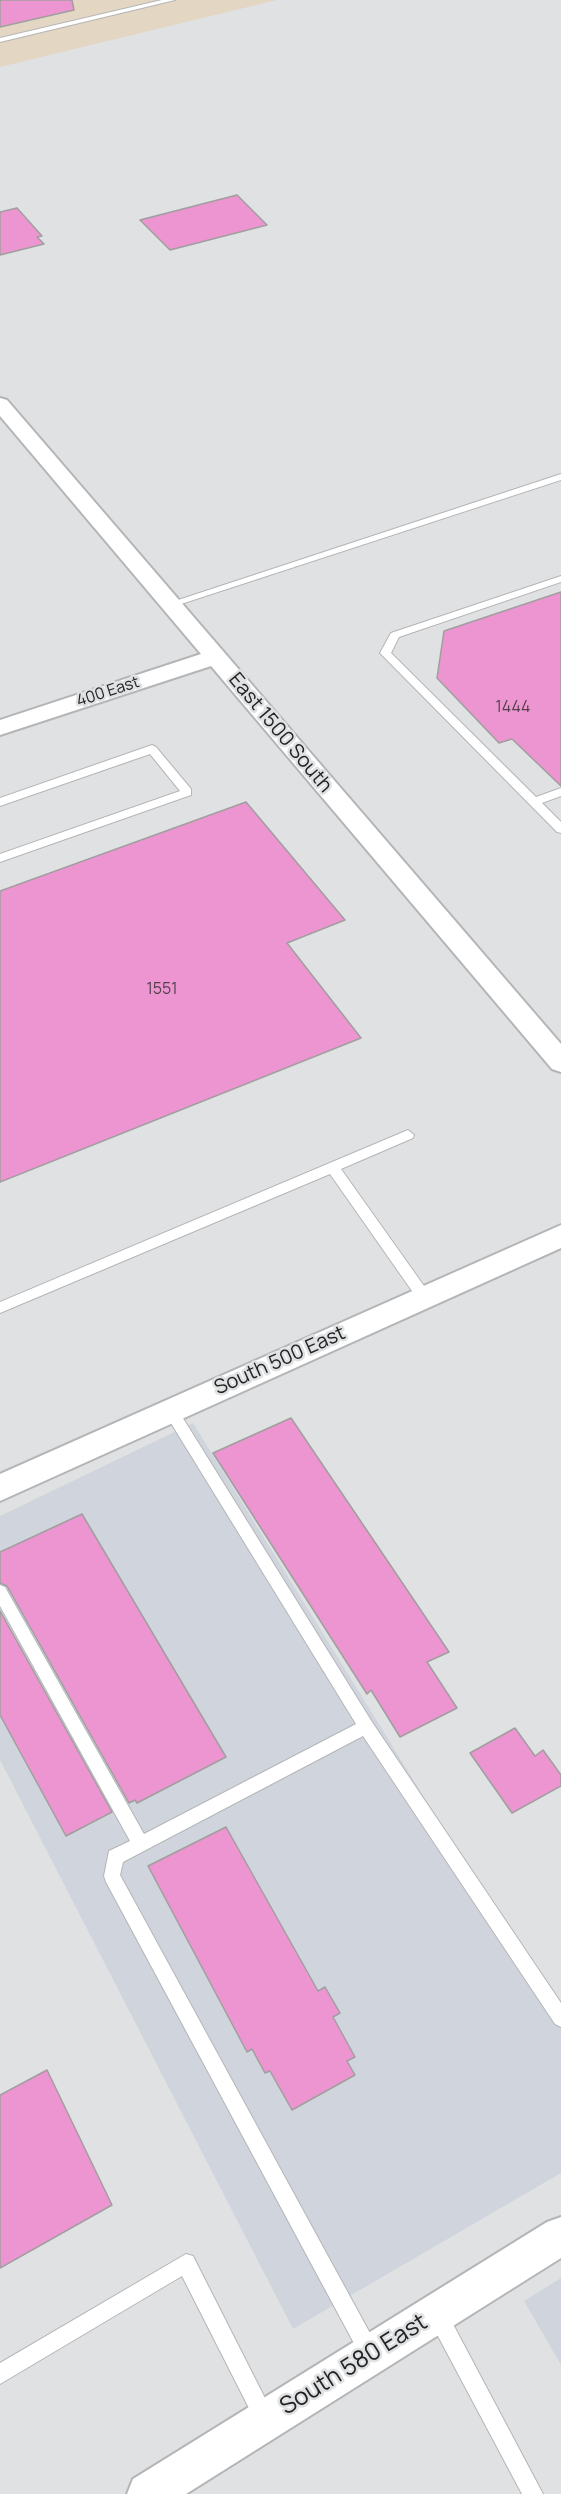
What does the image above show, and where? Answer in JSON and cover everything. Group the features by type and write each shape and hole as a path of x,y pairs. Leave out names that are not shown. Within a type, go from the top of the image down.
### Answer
{"street":[{"name":"East 1500 South","path":"0,404 561,1062"},
{"name":"400 East","path":"0,728 215,657"},
{"name":"South 500 East","path":"0,1488 561,1236"},
{"name":"South 580 East","path":"148,2494 561,2236"}],"lane":[{"path":"0,40 171,0"},
{"path":"171,604 561,477"},
{"path":"561,579 395,635 385,653 561,829"},
{"path":"0,802 152,749 187,792 0,858"},
{"path":"534,802 561,792"},
{"path":"0,1308 408,1136"},
{"path":"332,1167 424,1297"},
{"path":"171,1411 366,1727 561,2018"},
{"path":"0,1592 141,1844"},
{"path":"366,1727 115,1857 112,1876 371,2355"},
{"path":"0,2374 186,2263 266,2421"},
{"path":"437,2314 534,2494"}],"shaded area":[{"path":"0,0 277,0 0,67"},
{"path":"193,1423 561,2019 561,2173 293,2329 0,1760 0,1516"},
{"path":"561,2278 561,2365 524,2301"}],"building":[{"path":"0,0 72,0 74,10 0,27"},
{"path":"237,195 267,225 170,250 140,220"},
{"path":"17,208 42,236 37,237 44,244 0,255 0,212"},
{"path":"561,592 561,786 512,739 499,743 437,678 444,631"},
{"path":"246,802 345,920 287,943 361,1038 0,1182 0,891"},
{"path":"291,1418 449,1652 427,1662 457,1708 400,1737 371,1690 367,1694 213,1453"},
{"path":"82,1514 226,1757 137,1803 135,1800 129,1803 7,1586 0,1583 0,1552"},
{"path":"0,1611 112,1812 66,1836 0,1715"},
{"path":"515,1728 535,1756 543,1750 561,1775 561,1786 512,1813 470,1753"},
{"path":"226,1827 318,1991 325,1987 340,2013 333,2017 355,2057 347,2061 355,2075 292,2110 270,2071 265,2073 252,2049 247,2052 148,1866"},
{"path":"47,2070 112,2205 0,2268 0,2095"}]}
